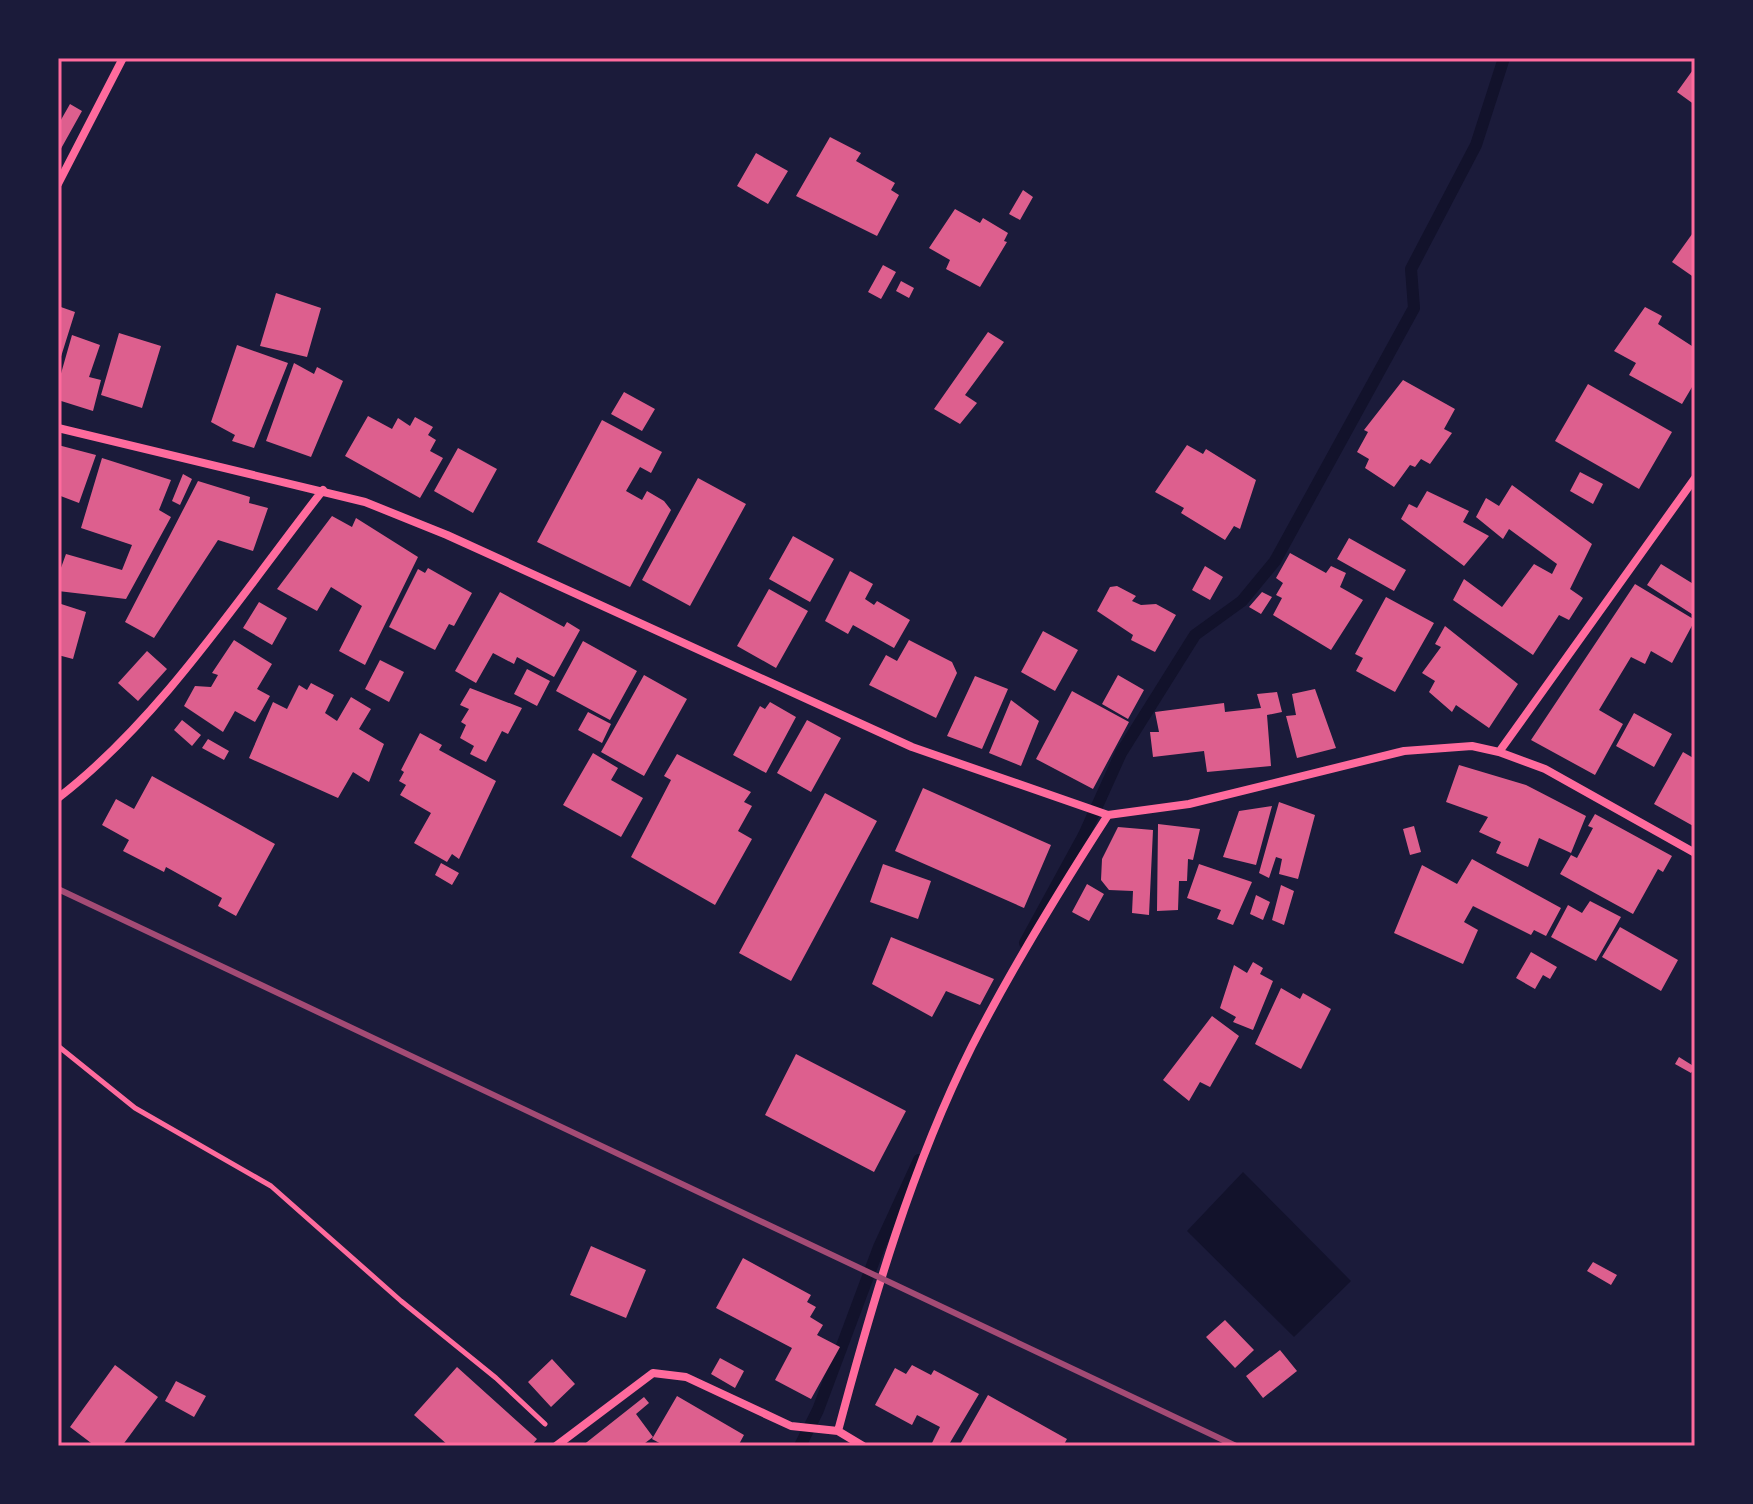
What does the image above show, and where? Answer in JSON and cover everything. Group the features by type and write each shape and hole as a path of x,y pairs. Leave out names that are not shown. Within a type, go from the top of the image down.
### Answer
{"street":[{"path":"58,184 123,58"},
{"path":"58,428 365,502 447,535 912,747 1108,815 1189,804 1404,751 1472,746 1545,769 1695,853"},
{"path":"1499,752 1695,478"},
{"path":"58,798 86,777 142,721 323,490"},
{"path":"838,1431 872,1300 917,1172 965,1062 1035,929 1108,815"},
{"path":"559,1443 653,1373 686,1377 791,1426 838,1431 863,1446"}],"path":[{"path":"58,1046 135,1108 271,1186 401,1301 496,1378 559,1443"}],"shaded area":[{"path":"1243,1172 1351,1281 1294,1337 1187,1231"}],"building":[{"path":"1695,67 1695,105 1677,92"},
{"path":"70,104 82,111 58,154 58,125"},
{"path":"830,137 861,153 856,161 895,183 891,190 899,195 877,236 796,196"},
{"path":"756,153 788,171 768,204 737,186"},
{"path":"1023,190 1033,197 1020,220 1009,214"},
{"path":"955,209 980,223 983,218 1008,233 1004,241 1007,242 980,287 946,269 950,260 929,248"},
{"path":"1695,230 1695,278 1672,262"},
{"path":"883,265 896,272 881,299 868,292"},
{"path":"901,281 914,288 909,298 896,291"},
{"path":"276,293 321,308 307,357 260,346"},
{"path":"58,306 75,312 59,363 58,363"},
{"path":"1645,307 1662,316 1658,324 1695,348 1695,382 1682,404 1629,375 1636,363 1614,351"},
{"path":"988,332 1004,342 965,395 977,403 960,424 934,409"},
{"path":"119,333 161,346 142,408 101,395"},
{"path":"72,335 100,345 89,377 101,380 93,411 58,400 58,384"},
{"path":"237,345 288,363 254,448 232,441 235,435 211,422"},
{"path":"294,363 314,374 317,367 343,381 311,457 266,441"},
{"path":"1403,380 1455,409 1444,429 1452,433 1430,464 1421,459 1415,467 1410,465 1394,487 1365,468 1369,459 1357,452 1368,432 1364,430"},
{"path":"1588,384 1672,432 1639,489 1555,441"},
{"path":"624,392 655,409 642,431 611,414"},
{"path":"368,416 392,429 398,418 410,426 415,417 433,427 428,435 436,440 430,451 443,458 420,498 345,456"},
{"path":"602,420 662,452 651,473 640,467 626,491 642,500 647,491 664,501 671,510 630,587 537,542"},
{"path":"58,445 96,455 79,503 58,495"},
{"path":"1187,445 1203,454 1206,449 1256,480 1240,529 1234,526 1225,540 1181,513 1184,508 1155,492"},
{"path":"458,448 497,469 473,513 434,491"},
{"path":"102,458 171,480 159,510 171,517 126,599 58,591 58,576 66,554 122,570 132,545 81,528"},
{"path":"1580,472 1603,484 1593,504 1570,491"},
{"path":"183,474 192,479 180,505 172,501"},
{"path":"698,478 746,504 690,606 642,580"},
{"path":"198,481 250,497 249,503 268,508 253,551 218,540 154,638 125,622"},
{"path":"1512,485 1592,544 1570,589 1583,598 1569,620 1559,615 1533,655 1453,600 1464,579 1502,607 1534,564 1552,574 1557,564 1509,529 1503,539 1476,517 1486,498 1499,506"},
{"path":"1427,491 1469,511 1463,522 1489,536 1464,566 1401,519 1409,504 1417,508"},
{"path":"332,516 352,527 356,518 418,557 365,665 339,651 362,606 331,587 317,611 277,589"},
{"path":"793,536 834,559 810,602 769,579"},
{"path":"1349,538 1406,570 1394,591 1337,559"},
{"path":"1290,553 1326,573 1331,566 1346,573 1340,587 1363,600 1331,650 1273,615 1282,598 1276,595 1283,583 1276,578"},
{"path":"1661,564 1695,585 1695,616 1647,585"},
{"path":"1205,566 1223,577 1210,600 1192,590"},
{"path":"428,568 472,593 454,626 449,624 435,650 389,627 418,569 425,573"},
{"path":"850,571 873,584 865,599 874,605 877,601 910,620 894,648 853,625 848,634 825,621"},
{"path":"1635,584 1695,620 1672,663 1651,651 1645,664 1631,657 1599,710 1623,724 1595,775 1531,740"},
{"path":"1117,586 1136,596 1132,601 1141,605 1156,604 1176,615 1155,652 1131,640 1133,635 1097,611 1110,587"},
{"path":"769,589 808,611 776,668 737,646"},
{"path":"500,592 564,627 567,622 580,630 554,677 517,657 514,664 493,653 476,683 455,671"},
{"path":"1262,592 1272,597 1261,614 1249,607"},
{"path":"1386,597 1434,623 1395,692 1356,671 1363,658 1355,654"},
{"path":"259,602 287,618 272,645 243,628"},
{"path":"58,603 86,612 73,659 58,655"},
{"path":"1445,626 1518,684 1489,728 1456,705 1452,712 1429,692 1435,681 1422,673 1441,647 1435,644"},
{"path":"1043,631 1078,650 1055,691 1021,672"},
{"path":"234,640 272,664 257,689 270,696 255,722 235,711 223,732 184,706 195,686 211,687 218,675 212,673"},
{"path":"909,640 952,662 957,673 936,718 869,685 886,655 897,661"},
{"path":"583,641 637,671 610,720 556,691"},
{"path":"147,651 167,669 138,701 118,683"},
{"path":"380,660 404,672 389,702 365,689"},
{"path":"527,669 550,681 537,706 514,694"},
{"path":"644,675 687,699 644,776 601,752"},
{"path":"1118,675 1144,690 1128,719 1102,704"},
{"path":"975,676 1008,689 982,749 947,736"},
{"path":"311,683 334,695 325,713 337,721 351,697 371,709 359,729 384,744 369,782 353,772 338,798 249,758 273,702 287,709 299,685 307,690"},
{"path":"470,688 522,708 508,734 502,731 486,762 470,754 474,746 460,738 466,725 461,722 469,709 460,705"},
{"path":"1315,689 1336,748 1297,758 1286,716 1296,715 1292,694"},
{"path":"1072,691 1129,722 1093,789 1036,759"},
{"path":"1277,692 1282,712 1267,715 1271,766 1207,772 1204,751 1153,757 1150,732 1159,732 1155,712 1224,703 1225,712 1261,708 1257,694"},
{"path":"1011,700 1039,721 1021,766 989,753"},
{"path":"770,702 796,717 766,773 733,755 760,706 765,709"},
{"path":"588,712 611,724 602,743 578,730"},
{"path":"1634,713 1672,734 1654,767 1616,746"},
{"path":"182,720 201,735 192,746 174,730"},
{"path":"807,720 841,738 811,792 777,773"},
{"path":"420,733 442,745 439,750 496,781 459,859 452,854 447,862 414,843 431,813 400,795 406,785 399,781 404,772 401,770"},
{"path":"208,739 229,751 224,760 202,748"},
{"path":"1683,752 1695,759 1695,827 1654,804"},
{"path":"593,753 618,768 611,780 643,798 621,837 563,805"},
{"path":"677,754 751,792 744,802 752,806 738,831 752,839 715,905 631,857 671,780 664,776"},
{"path":"1459,765 1526,785 1586,816 1571,853 1539,838 1528,867 1496,853 1501,842 1479,832 1488,817 1446,802"},
{"path":"152,776 275,844 236,916 218,906 222,898 166,867 164,872 123,851 129,840 102,825 116,799 134,809"},
{"path":"923,788 1051,845 1024,908 895,851"},
{"path":"825,793 877,821 791,981 739,953"},
{"path":"1279,802 1315,815 1298,879 1279,874 1282,859 1276,857 1269,878 1259,873"},
{"path":"1272,806 1256,865 1223,857 1239,811"},
{"path":"1595,814 1672,856 1663,872 1658,869 1633,914 1560,874 1571,855 1577,858 1593,828 1588,826"},
{"path":"1158,824 1200,829 1193,860 1188,859 1187,881 1179,881 1178,910 1157,911"},
{"path":"1414,826 1421,852 1410,855 1403,829"},
{"path":"1118,827 1153,830 1149,915 1132,913 1133,891 1109,890 1101,880 1102,859"},
{"path":"1472,859 1561,908 1546,936 1534,930 1531,935 1473,906 1464,922 1478,930 1463,964 1394,933 1422,865 1457,884"},
{"path":"441,863 459,873 452,885 435,875"},
{"path":"883,864 931,881 918,919 870,902"},
{"path":"1199,864 1252,882 1233,925 1217,919 1221,910 1187,898"},
{"path":"1087,884 1104,894 1089,921 1072,912"},
{"path":"1281,885 1294,891 1284,925 1272,920"},
{"path":"1256,895 1270,902 1263,920 1250,914"},
{"path":"1590,901 1621,917 1596,961 1551,937 1568,905 1582,913"},
{"path":"1620,927 1678,960 1661,991 1602,957"},
{"path":"891,937 994,979 980,1005 946,991 932,1017 872,984"},
{"path":"1531,952 1557,967 1550,979 1543,975 1535,989 1516,978"},
{"path":"1253,962 1263,968 1260,974 1273,981 1253,1030 1233,1022 1236,1017 1220,1008 1234,965 1247,973"},
{"path":"1281,988 1300,999 1303,993 1331,1009 1301,1069 1255,1044"},
{"path":"1212,1016 1239,1036 1210,1087 1200,1082 1189,1101 1163,1080"},
{"path":"796,1054 906,1111 874,1172 765,1115"},
{"path":"1679,1057 1695,1067 1691,1073 1675,1064"},
{"path":"591,1246 646,1270 626,1318 570,1295"},
{"path":"743,1258 811,1295 807,1302 816,1307 810,1317 823,1325 817,1335 840,1347 811,1399 775,1380 792,1348 716,1308"},
{"path":"1593,1262 1617,1275 1611,1285 1587,1271"},
{"path":"1225,1320 1254,1350 1235,1368 1206,1337"},
{"path":"1280,1350 1297,1371 1263,1398 1246,1376"},
{"path":"720,1358 744,1371 735,1388 711,1374"},
{"path":"552,1359 575,1384 551,1407 528,1382"},
{"path":"115,1365 158,1397 122,1446 95,1446 70,1427"},
{"path":"912,1365 931,1375 934,1370 979,1394 948,1446 931,1445 940,1427 917,1415 912,1425 875,1405 895,1368 906,1374"},
{"path":"457,1367 537,1439 531,1446 449,1446 414,1415"},
{"path":"176,1381 206,1396 194,1417 165,1401"},
{"path":"988,1395 1067,1439 1063,1446 959,1446"},
{"path":"677,1396 744,1435 738,1446 665,1446 652,1439"},
{"path":"644,1397 649,1403 636,1414 653,1437 641,1446 582,1446"}],"waterway":[{"path":"1025,943 1084,835 1121,753 1195,635 1242,601 1275,561 1414,308 1411,269 1476,145 1504,58"},
{"path":"800,1446 818,1410 879,1247 919,1160"}],"railway":[{"path":"58,889 1236,1446"}]}
